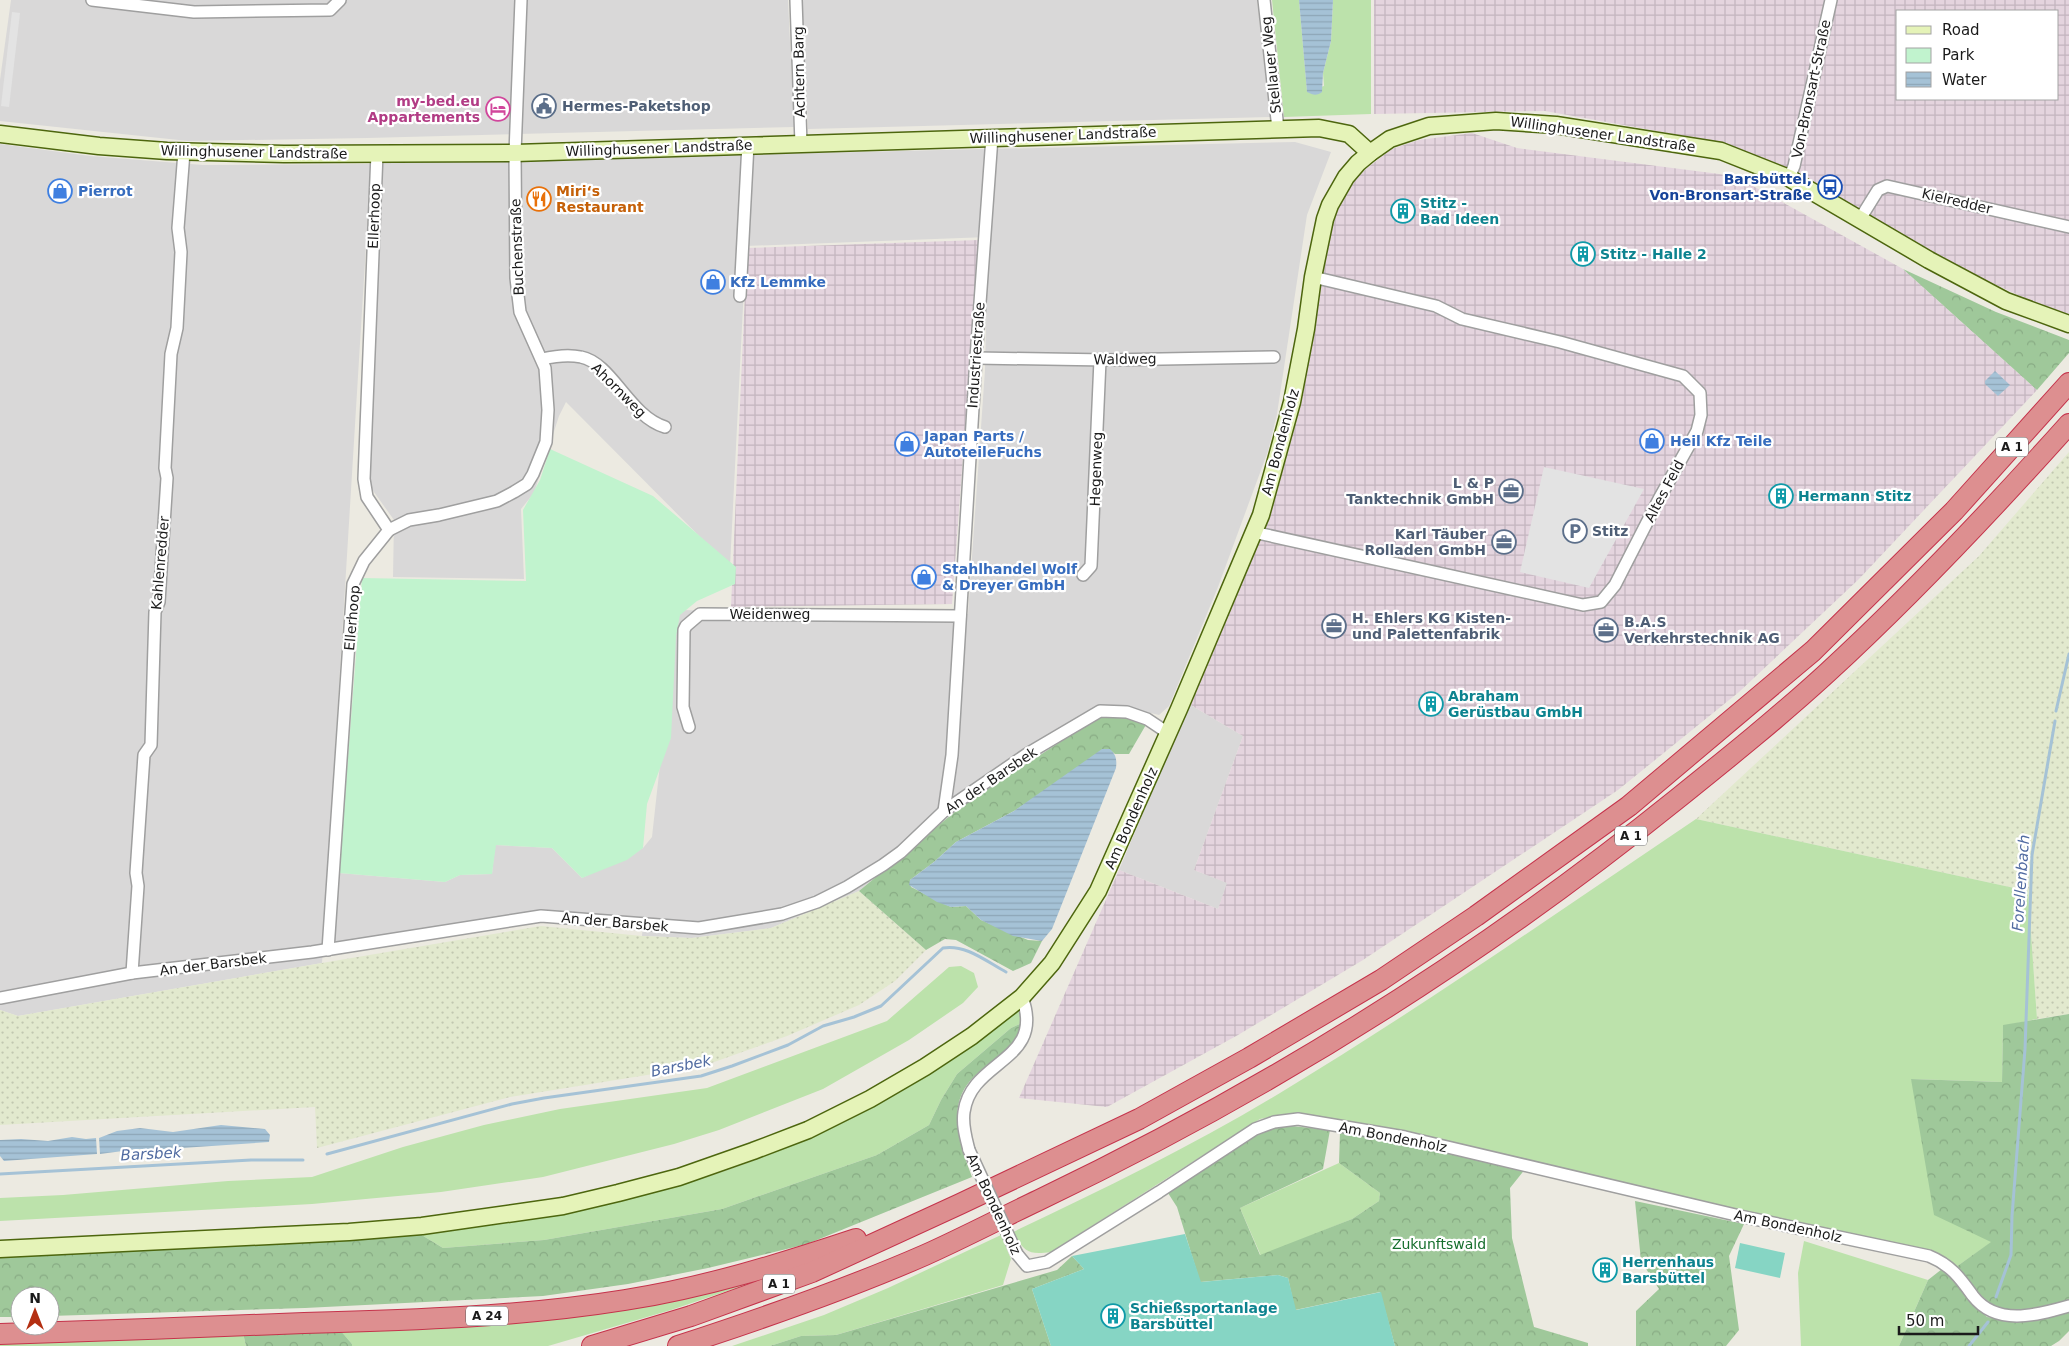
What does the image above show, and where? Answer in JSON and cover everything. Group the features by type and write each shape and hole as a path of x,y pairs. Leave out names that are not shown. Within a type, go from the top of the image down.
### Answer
{"highway":[{"name":"A 1","path":"592,1346 691,1316 812,1272 960,1204 1139,1119 1249,1058 1381,980 1476,916 1629,806 1813,651 1954,511 2069,383"},
{"name":"A 1","path":"678,1346 821,1296 925,1255 1147,1147 1330,1044 1392,1004 1575,879 1750,740 1826,673 1962,540 2069,424"},
{"name":"A 24","path":"0,1334 458,1318 544,1311 627,1300 705,1283 806,1255 960,1204"}],"main road":[{"name":"Willinghusener Landstraße","path":"0,134 99,146 227,154 515,152 1319,128 1349,134 1370,153 1390,139 1429,126 1467,122 1533,122 1721,151 1788,178 1929,260 2006,301 2069,324"},
{"name":"Am Bondenholz","path":"1022,997 1052,963 1098,891 1261,515 1292,402 1306,329 1313,277 1325,219 1330,205 1346,178 1370,153"},
{"path":"0,1249 349,1232 422,1226 563,1206 618,1193 679,1176 808,1130 870,1099 925,1066 972,1036 1022,997"}],"street":[{"path":"92,0 194,12 330,10 340,0"},
{"name":"Buchenstraße","path":"389,530 410,520 497,501 527,484 546,442 547,382 542,359 520,312 516,278 515,152 521,0"},
{"name":"Achtern Barg","path":"796,0 800,144"},
{"name":"Stellauer Weg","path":"1264,0 1278,129"},
{"name":"Von-Bronsart-Straße","path":"1788,178 1794,166 1831,0"},
{"name":"Industriestraße","path":"944,811 952,755 976,358 992,137"},
{"path":"740,296 748,144"},
{"name":"Kahlenredder","path":"132,973 138,886 136,872 144,755 151,745 154,684 152,658 155,612 159,602 164,540 167,478 165,468 171,354 178,319 182,252 178,228 184,152"},
{"name":"Ellerhoop","path":"328,950 353,584 364,560 389,530 367,497 364,479 377,153"},
{"name":"Kielredder","path":"1860,219 1878,190 1886,186 2069,227"},
{"name":"Altes Feld","path":"1253,532 1583,605 1601,602 1615,585 1625,567 1659,499 1697,431 1701,415 1700,393 1683,376 1560,342 1462,319 1436,306 1313,277"},
{"name":"Ahornweg","path":"542,359 569,355 582,357 597,365 642,415 655,424 665,427"},
{"name":"Waldweg","path":"976,358 1100,360 1274,357"},
{"name":"Hegenweg","path":"1083,576 1091,566 1100,360"},
{"name":"Weidenweg","path":"689,727 682,707 684,630 700,614 960,616"},
{"name":"An der Barsbek","path":"0,998 132,973 328,950 541,916 699,928 782,914 817,902 847,888 901,852 944,811 1027,754 1100,712 1127,712 1147,719 1168,733"},
{"name":"Am Bondenholz","path":"1022,997 1028,1022 1025,1034 1016,1049 978,1082 966,1101 963,1113 964,1134 969,1150 1017,1254 1027,1266 1047,1262 1159,1192 1255,1128 1274,1122 1298,1119 1405,1137 1740,1216 1929,1256 1948,1266 1966,1284 1980,1304 2000,1315 2017,1316 2042,1313 2069,1306"}],"shaded area":[{"path":"11,0 788,0 794,127 188,141 0,121 0,80"},
{"path":"802,0 1257,0 1270,117 808,129"},
{"path":"1374,0 2069,0 2069,314 2040,305 1979,277 1882,224 1808,178 1724,143 1545,111 1374,114"},
{"path":"12,12 20,13 9,107 1,106"},
{"path":"1472,133 1517,148 1735,176 1903,269 2037,390 1859,579 1739,692 1618,790 1363,960 1238,1035 1107,1107 1019,1098 1119,870 1218,909 1227,883 1194,870 1243,736 1189,704 1267,516 1330,222 1348,187 1367,168 1392,149 1419,140"},
{"path":"1295,142 1331,152 1307,215 1277,414 1268,451 1218,587 1169,706 1159,715 1117,705 962,806 859,891 771,928 692,938 642,936 643,920 539,911 333,944 339,873 445,882 460,875 492,874 495,845 552,848 582,878 643,848 652,837 677,610 968,614 985,370 988,237 746,246 730,567 566,402 559,416 534,493 521,509 524,579 393,577 394,520 369,485 381,163"},
{"path":"0,144 90,156 203,165 371,164 322,963 18,1016 0,1010"},
{"path":"979,240 952,604 731,607 747,248"},
{"name":"Stitz","path":"1544,467 1644,489 1589,588 1520,572"},
{"path":"1189,704 1243,736 1194,870 1228,883 1218,909 1119,870"},
{"path":"1185,1234 1201,1282 1278,1275 1288,1278 1296,1310 1381,1292 1395,1346 1051,1346 1032,1289 1084,1269 1072,1256"},
{"path":"1740,1243 1785,1253 1780,1278 1735,1268"}],"green space":[{"path":"1272,0 1299,0 1307,91 1324,86 1323,73 1331,41 1333,0 1371,0 1371,114 1284,117"},
{"path":"1903,269 1996,312 2069,340 2069,353 2037,390"},
{"path":"550,449 653,496 736,567 735,584 697,601 680,615 676,636 671,738 647,804 643,848 627,860 582,878 552,848 496,845 492,874 460,875 445,882 339,873 362,578 526,581 523,510 540,480"},
{"path":"2069,452 2069,1014 2037,1019 2028,891 1696,819 1979,556"},
{"path":"1103,714 1128,717 1147,723 1129,754 1115,754 1109,749 1014,811 956,842 910,880 911,887 951,907 966,906 981,920 1028,940 1042,941 1031,963 1013,971 956,940 945,939 926,950 859,891 962,806"},
{"path":"1696,819 2028,891 2037,1019 2003,1026 2002,1082 1911,1079 1992,1242 1956,1267 1945,1257 1922,1250 1740,1213 1300,1114 1283,1114 1260,1119 1051,1252 1037,1253 1028,1251 1020,1244 1013,1232 1115,1183 1280,1093 1490,959"},
{"path":"859,891 926,950 895,981 859,1005 787,1036 703,1066 510,1097 317,1148 315,1107 0,1125 0,1010 18,1016 541,926 642,936 692,938 771,928"},
{"path":"961,966 974,973 978,987 963,1003 909,1040 823,1089 719,1130 674,1144 543,1177 441,1192 312,1204 0,1221 0,1198 63,1195 228,1181 312,1177 403,1147 484,1125 560,1109 707,1088 887,1021 949,967"},
{"path":"1013,1011 1022,1013 1022,1023 1011,1028 957,1074 941,1100 929,1125 877,1155 722,1209 544,1240 443,1248 420,1234 554,1215 620,1201 685,1183 749,1162 812,1137 873,1107 932,1073"},
{"path":"2069,1014 2069,1301 2035,1309 2008,1311 1994,1306 1988,1301 1956,1267 1991,1242 1934,1215 1911,1079 2002,1082 2003,1025"},
{"path":"1022,1023 1020,1035 1015,1042 970,1081 963,1092 959,1104 957,1116 960,1141 972,1177 807,1244 708,1268 628,1284 543,1296 305,1308 60,1316 60,1286 10,1286 10,1317 0,1317 0,1256 420,1234 443,1248 544,1240 722,1209 877,1155 929,1125 941,1100 957,1074 1011,1028"},
{"name":"Zukunftswald","path":"1292,1126 1330,1130 1323,1169 1240,1208 1260,1255 1352,1219 1379,1201 1380,1193 1339,1163 1340,1132 1402,1142 1526,1168 1510,1188 1512,1238 1534,1327 1588,1343 1588,1346 1395,1346 1380,1292 1295,1310 1288,1278 1278,1275 1200,1282 1177,1207 1168,1193 1257,1135 1276,1127"},
{"path":"1339,1163 1380,1193 1379,1201 1352,1219 1261,1256 1240,1208"},
{"path":"1635,1201 1744,1224 1729,1256 1739,1330 1726,1346 1636,1346 1636,1311 1659,1289 1641,1261"},
{"path":"1001,1235 1011,1259 1003,1285 836,1335 801,1336 770,1346 732,1346 824,1315 888,1288"},
{"path":"1804,1241 1928,1280 1899,1346 1801,1346 1798,1273"},
{"path":"1072,1256 1084,1269 1032,1289 1051,1346 770,1346 801,1336 836,1335 1057,1270"},
{"path":"1942,1269 1987,1317 2016,1321 2069,1311 2069,1331 2051,1346 1899,1346 1928,1280"},
{"path":"752,1279 754,1282 671,1310 548,1346 352,1346 340,1330"},
{"path":"340,1330 352,1346 246,1346 243,1333"},
{"path":"243,1333 246,1346 0,1346 0,1341"}],"water":[{"path":"1299,0 1333,0 1331,41 1323,73 1322,92 1317,95 1307,92"},
{"path":"1995,371 2010,385 1998,396 1985,384 1985,381"},
{"path":"1102,749 1110,749 1114,753 1116,768 1052,929 1042,941 1013,936 981,920 966,906 951,907 937,902 909,885 910,880 956,842 1014,811"},
{"path":"221,1125 265,1129 270,1135 269,1142 167,1149 138,1149 100,1154 99,1138 117,1131 140,1128 173,1132"},
{"path":"72,1137 96,1138 97,1154 4,1161 0,1156 0,1140 48,1141"}],"waterway":[{"name":"Forellenbach","path":"2056,711 2069,654"},
{"name":"Forellenbach","path":"1996,1297 2011,1255 2012,1216 2025,1049 2032,855 2055,721"},
{"name":"Barsbek","path":"327,1154 512,1104 701,1076 732,1066 788,1045 823,1026 854,1017 881,1006 943,948 952,947 968,951 1006,972"},
{"name":"Barsbek","path":"0,1174 251,1160 303,1160"},
{"name":"Forellenbach","path":"1969,1346 1988,1322"}],"place":[{"name":"Hermes-Paketshop","path":"544,106"},
{"name":"my-bed.eu Appartements","path":"498,109"},
{"name":"Barsbüttel, Von-Bronsart-Straße","path":"1830,187"},
{"name":"Pierrot","path":"60,191"},
{"name":"Miri‘s Restaurant","path":"539,199"},
{"name":"Stitz - Bad Ideen","path":"1403,211"},
{"name":"Stitz - Halle 2","path":"1583,254"},
{"name":"Kfz Lemmke","path":"713,282"},
{"name":"Heil Kfz Teile","path":"1652,441"},
{"name":"Japan Parts / AutoteileFuchs","path":"907,444"},
{"name":"L & P Tanktechnik GmbH","path":"1511,491"},
{"name":"Hermann Stitz","path":"1781,496"},
{"name":"Stitz","path":"1575,531"},
{"name":"Karl Täuber Rolladen GmbH","path":"1504,542"},
{"name":"Stahlhandel Wolf & Dreyer GmbH","path":"924,577"},
{"name":"H. Ehlers KG Kisten- und Palettenfabrik","path":"1334,626"},
{"name":"B.A.S Verkehrstechnik AG","path":"1606,630"},
{"name":"Abraham Gerüstbau GmbH","path":"1431,704"},
{"name":"Herrenhaus Barsbüttel","path":"1605,1270"},
{"name":"Schießsportanlage Barsbüttel","path":"1113,1316"}]}
